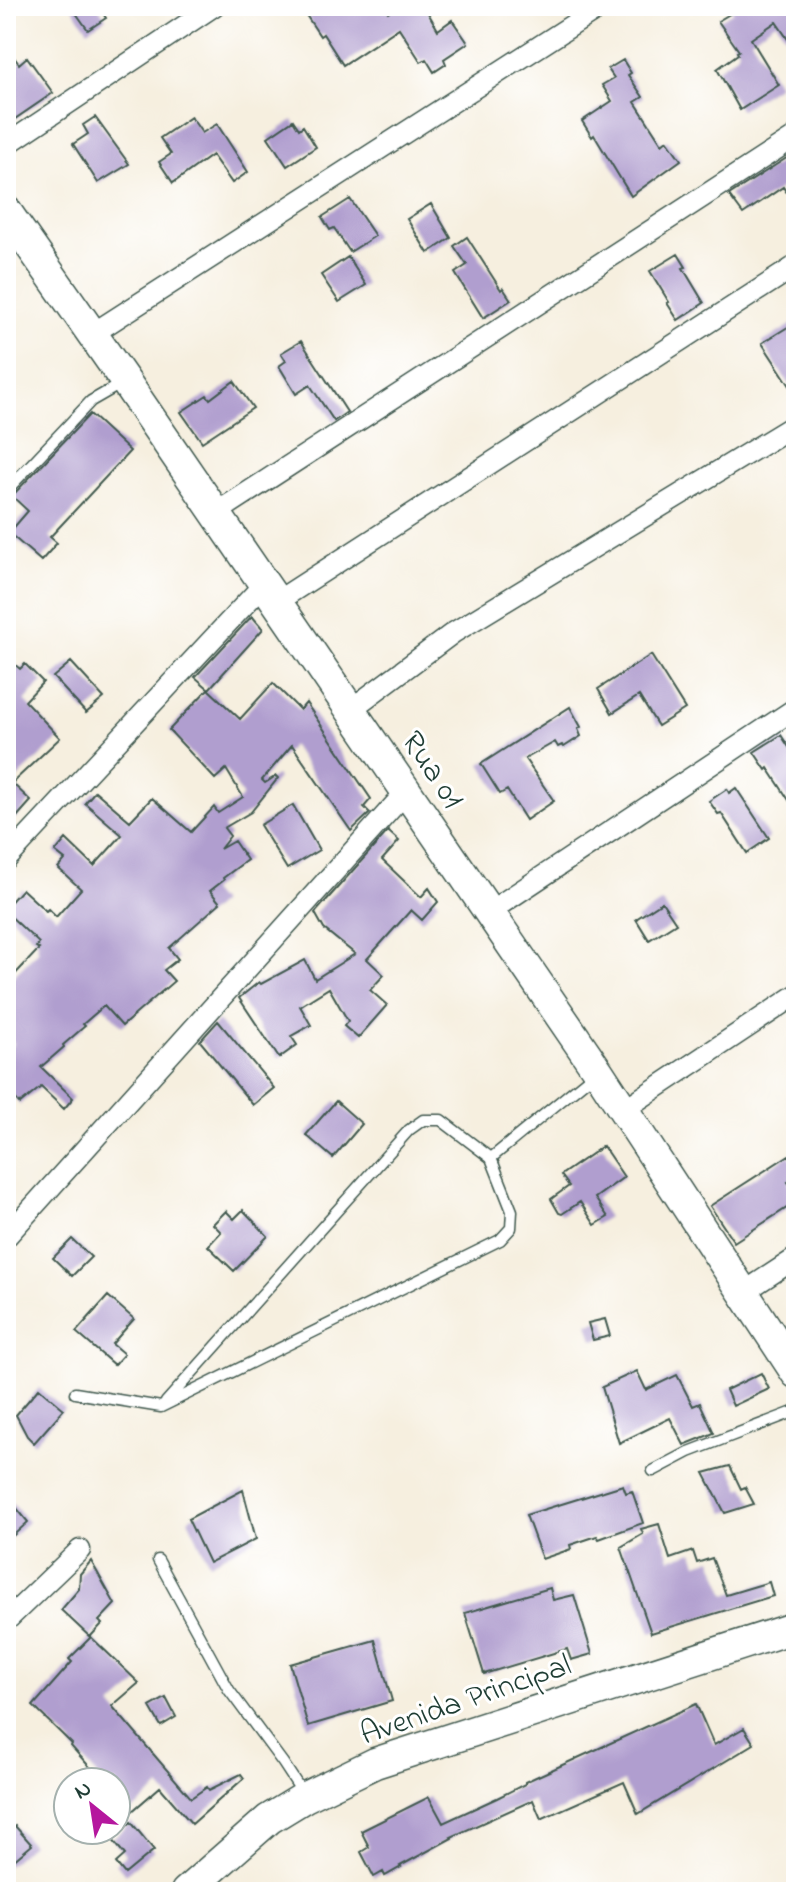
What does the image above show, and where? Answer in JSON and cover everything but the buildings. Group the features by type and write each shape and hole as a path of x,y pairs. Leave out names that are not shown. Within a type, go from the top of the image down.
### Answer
{"street":[{"path":"6,145 214,6"},
{"path":"92,334 602,6"},
{"path":"216,513 795,137"},
{"name":"Rua 01","path":"6,211 598,1071 796,1373"},
{"path":"6,860 270,593 794,267"},
{"path":"350,710 453,633 796,424"},
{"path":"489,912 796,708"},
{"path":"6,1237 406,792"},
{"path":"623,1110 796,995"},
{"path":"744,1292 796,1258"},
{"path":"6,1621 80,1550"},
{"name":"Avenida Principal","path":"186,1892 269,1819 305,1797 375,1763 796,1627"}],"lane":[{"path":"6,491 91,401 125,381"},
{"path":"491,1158 598,1071"},
{"path":"75,1393 161,1407 500,1240 511,1228 512,1211 491,1158 441,1120 423,1120 409,1130 161,1407"},
{"path":"653,1471 689,1452 796,1411"},
{"path":"158,1560 229,1690 305,1797"}]}
